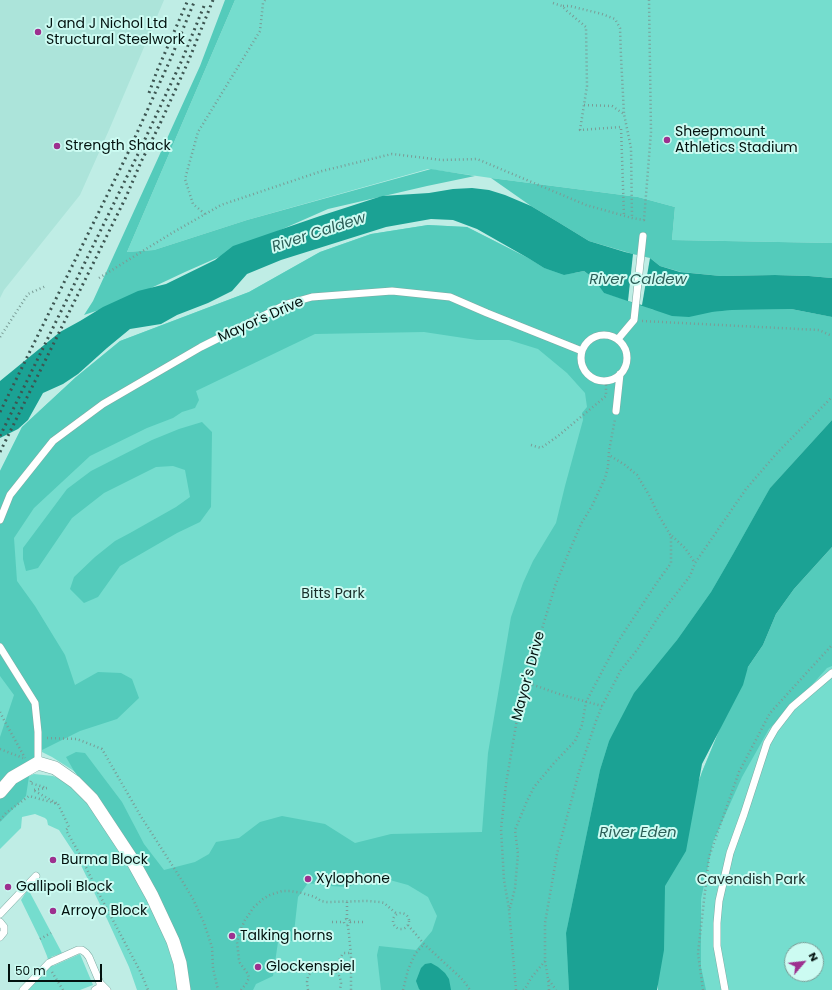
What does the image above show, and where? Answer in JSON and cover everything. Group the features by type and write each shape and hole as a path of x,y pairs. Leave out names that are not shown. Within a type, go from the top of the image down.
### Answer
{"street":[{"path":"0,792 12,778 38,763 55,768 75,782 92,799 123,846 152,896 173,941 180,963 184,990"}],"lane":[{"path":"618,339 634,320 643,236"},
{"name":"Mayor's Drive","path":"0,520 10,495 53,441 103,404 201,347 287,304 312,297 392,291 450,297 582,351"},
{"path":"604,334 612,336 624,345 627,352 625,368 614,379 606,381 595,379 591,377 582,366 580,358 582,351 585,344 590,339 604,334"},
{"path":"616,411 620,374"},
{"path":"0,647 35,703 38,732 38,763"},
{"path":"725,990 717,946 716,923 719,901 730,853 767,743 775,729 792,706 832,673"},
{"path":"0,914 36,876"},
{"path":"0,922 4,927 4,932 0,937"},
{"path":"23,990 49,963 78,950 82,950 89,957 100,983 107,990"},
{"path":"95,990 100,987 100,983"}],"path":[{"path":"205,214 194,204 185,179 198,132 260,31 263,3 265,0"},
{"path":"99,278 221,205 322,171 392,154 442,160 478,159 586,205 644,220 651,132 649,0"},
{"path":"553,4 570,6 602,14 615,19 620,28 624,114 631,148 632,218"},
{"path":"562,6 586,27 587,86 580,130 621,127 624,216"},
{"path":"584,105 612,106 624,114"},
{"path":"0,337 28,294 46,286"},
{"path":"634,320 819,330 832,336"},
{"path":"531,445 541,448 558,436 606,396 606,381"},
{"path":"549,990 545,961 545,923 557,854 579,772 602,706 621,670 659,616 690,576 695,563 746,489 777,452 832,397"},
{"name":"Mayor's Drive","path":"516,990 510,909 504,880 501,829 506,784 516,725 525,682 555,586 581,524 592,506 605,478 616,411"},
{"path":"609,455 637,475 671,536 685,548 695,563"},
{"path":"510,909 515,888 518,854 515,830 527,801 534,787 575,740 582,725 586,702 617,643 671,563 671,536"},
{"path":"525,682 602,706"},
{"path":"0,712 25,758 0,749"},
{"path":"44,744 46,738 77,739 102,749 140,815 193,899 204,922 212,947 213,968 218,990"},
{"path":"38,763 30,782 47,788 33,790 58,804 69,827 66,830 141,973 148,990"},
{"path":"0,820 6,813 29,796 58,804"},
{"path":"241,990 249,978 247,972 240,963 237,942 245,920 254,907 263,899 270,895 290,890 302,892 321,901 328,902 380,902 397,914 403,913 407,915 409,920 408,925 424,944 460,977 470,990"},
{"path":"347,902 347,919 350,920 351,990"},
{"path":"397,914 394,917 396,927 402,929 408,925"},
{"path":"344,922 347,919"},
{"path":"332,922 344,922 345,924 363,922"},
{"path":"40,939 51,933"},
{"path":"403,990 408,970 415,954 424,944"},
{"path":"334,970 344,953 351,953"},
{"path":"524,990 526,989 531,978 545,961"},
{"path":"48,964 63,990"},
{"path":"308,990 308,976 316,968 322,966 334,970 340,978 340,990"},
{"path":"548,979 556,990"}],"shaded area":[{"path":"0,0 164,0 80,195 4,290 0,298"},
{"path":"225,0 235,0 127,252 154,250 247,220 431,169 475,176 328,209 185,272 117,304 84,315 93,301 200,66"},
{"path":"491,178 638,197 675,207 672,240 832,243 832,278 775,275 721,276 681,272 660,266 650,258 589,241 531,206"},
{"path":"428,225 467,227 528,258 544,268 564,275 584,271 593,278 604,293 653,310 712,312 732,310 791,309 832,317 832,420 770,488 711,592 609,741 600,770 566,933 569,990 381,990 377,955 379,946 416,950 432,931 437,916 428,897 408,885 368,874 349,887 308,883 298,897 293,941 278,942 273,976 256,984 253,990 188,990 187,973 99,801 74,771 66,757 76,752 85,753 122,802 144,844 164,870 195,862 209,854 216,842 239,838 260,822 282,816 325,824 355,843 391,834 482,832 488,753 511,617 523,583 533,561 556,523 583,420 582,413 587,407 585,393 567,373 538,349 509,340 477,340 424,332 315,334 196,391 199,400 195,408 182,412 173,418 147,428 90,456 34,508 14,538 17,581 35,606 65,655 75,685 98,672 121,673 132,679 139,698 117,719 80,731 40,751 31,763 26,796 0,822 0,737 14,695 0,676 0,471 22,427 76,377 120,341 249,292 320,252 371,234"},
{"path":"202,422 212,432 211,507 200,522 177,533 120,566 98,597 84,603 70,589 74,577 115,541 176,507 190,497 185,470 173,466 156,467 104,493 72,518 38,568 26,571 23,559 23,548 67,489 91,471 152,440 179,429"},
{"path":"832,547 832,666 827,668 769,729 742,777 713,842 701,899 701,967 706,990 658,990 655,951 661,899 682,826 702,772 733,697 748,667 763,645 776,614 794,589"}],"green space":[{"path":"235,0 832,0 832,243 672,240 675,207 638,197 428,169 247,220 154,250 127,252"},
{"name":"Bitts Park","path":"428,225 467,227 528,258 544,268 832,317 832,420 770,488 569,990 188,990 187,973 99,801 74,771 40,751 31,763 29,776 34,774 53,776 70,783 82,795 129,863 166,937 175,961 179,990 137,990 129,967 78,859 59,830 48,825 45,818 35,814 22,817 21,828 0,849 0,471 22,427 76,377 120,341 249,292 320,252 371,234"},
{"name":"Cavendish Park","path":"832,547 832,990 658,990 702,772 733,697"},
{"path":"28,889 62,953 51,957 53,966 80,954 93,985 80,990 28,990 49,967 49,963 40,939 21,900"}],"water":[{"name":"River Caldew","path":"472,188 489,190 505,195 531,206 589,241 650,258 660,266 680,272 721,276 775,275 832,278 832,317 791,309 732,310 712,312 689,317 672,316 604,293 593,278 584,271 564,275 544,268 477,229 453,220 431,219 386,227 281,260 247,274 232,291 208,303 177,315 161,324 130,329 78,374 63,384 43,393 28,420 18,429 0,438 0,381 60,332 103,307 138,291 166,284 215,260 233,246 382,196"},
{"name":"River Eden","path":"832,420 832,547 794,589 776,614 763,645 748,667 743,685 702,764 686,851 665,886 664,950 657,990 569,990 566,933 600,770 609,741 634,693 677,640 711,592 770,488"},
{"path":"431,963 445,973 449,979 451,990 419,989 416,981 421,968 425,964"}],"pier":[{"path":"633,254 650,258 642,305 628,301"}],"railway":[{"path":"149,93 188,0"},
{"path":"0,412 127,155 171,58 195,0"},
{"path":"0,452 126,197 188,62 213,0"},
{"path":"0,436 139,152 182,60 204,6"}],"place":[{"name":"J and J Nichol Ltd Structural Steelwork","path":"38,32"},
{"name":"Sheepmount Athletics Stadium","path":"667,140"},
{"name":"Strength Shack","path":"57,146"},
{"name":"Burma Block","path":"53,860"},
{"name":"Xylophone","path":"308,879"},
{"name":"Gallipoli Block","path":"8,887"},
{"name":"Arroyo Block","path":"53,911"},
{"name":"Talking horns","path":"232,936"},
{"name":"Glockenspiel","path":"258,967"}]}
